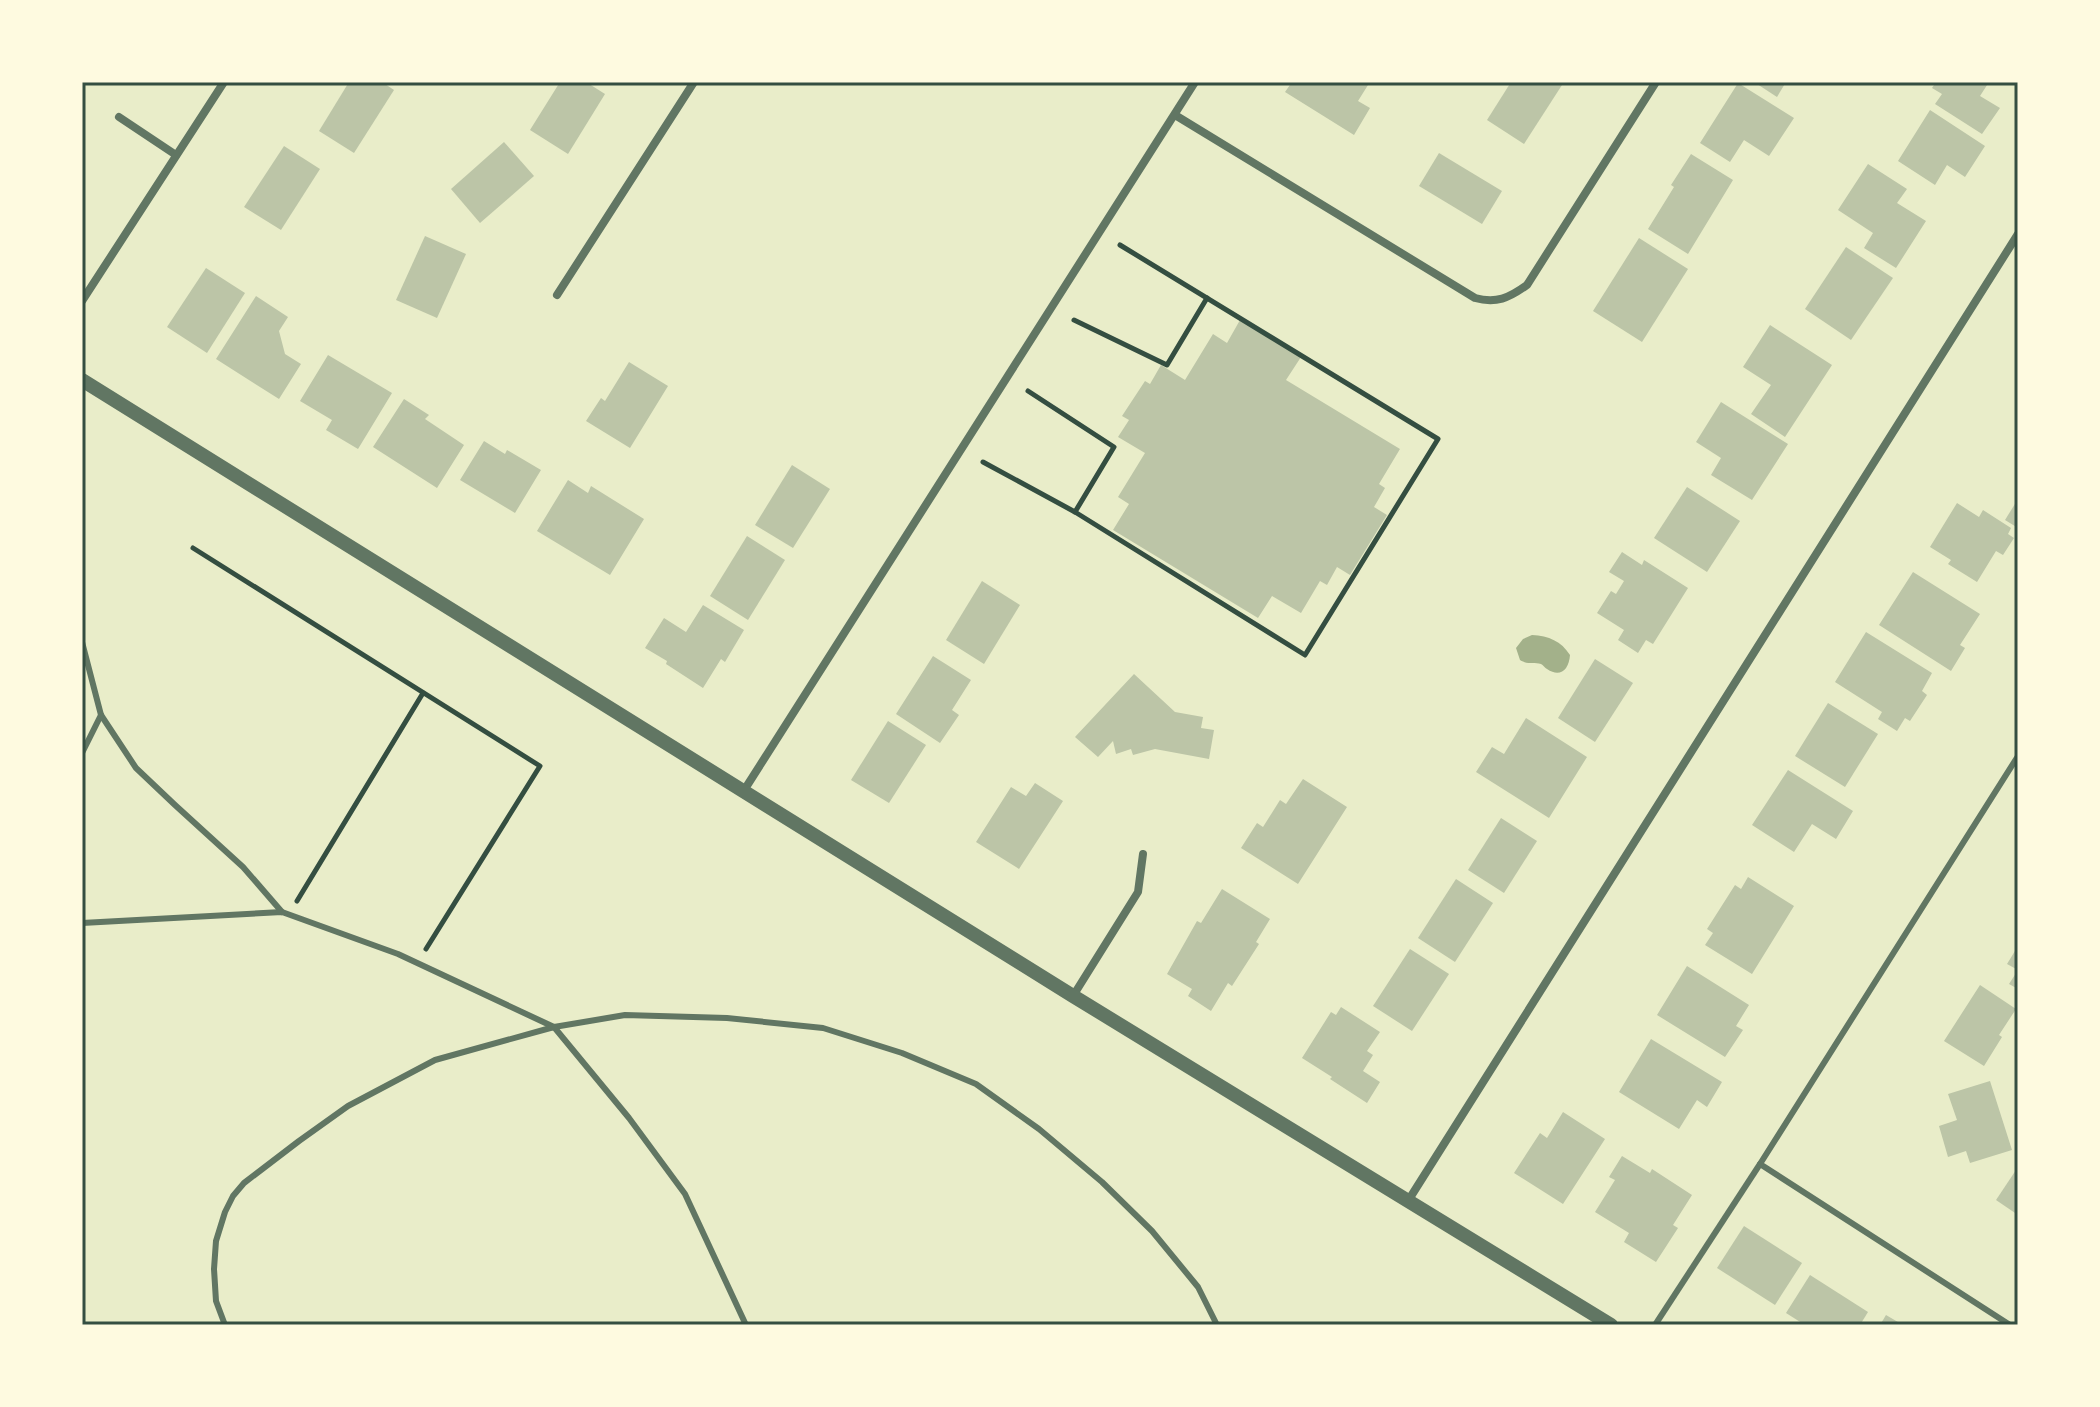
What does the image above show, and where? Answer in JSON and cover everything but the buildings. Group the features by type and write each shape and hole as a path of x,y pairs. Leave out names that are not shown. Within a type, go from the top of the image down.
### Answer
{"street":[{"path":"82,301 224,82"},
{"path":"557,295 694,82"},
{"path":"743,792 1195,82"},
{"path":"1175,115 1475,298 1500,301 1527,285 1656,82"},
{"path":"119,117 176,155"},
{"path":"1407,1202 2018,234"},
{"path":"82,380 1073,996 1611,1325"},
{"path":"1073,996 1138,892 1143,854"}],"lane":[{"path":"82,642 101,715 136,768 243,867 286,913"},
{"path":"82,753 101,715"},
{"path":"1655,1325 2018,756"},
{"path":"82,923 286,913 417,963 554,1027 629,1118 685,1194 746,1325"},
{"path":"225,1325 216,1301 216,1241 225,1212 244,1183 348,1106 435,1060 554,1027 625,1015 727,1018 823,1028 902,1053 976,1084 1039,1129 1102,1182 1152,1231 1198,1287 1217,1325"},
{"path":"1760,1164 2010,1325"}],"path":[{"path":"983,462 1075,512 1305,655 1438,439 1120,245"},
{"path":"1074,320 1167,365 1207,298"},
{"path":"1028,391 1114,447 1075,512"},
{"path":"193,548 540,766 417,963"},
{"path":"286,913 423,693"}],"shaded area":[{"path":"1532,635 1554,640 1563,646 1570,655 1563,671 1552,672 1541,664 1520,660 1516,648 1523,639"}]}
